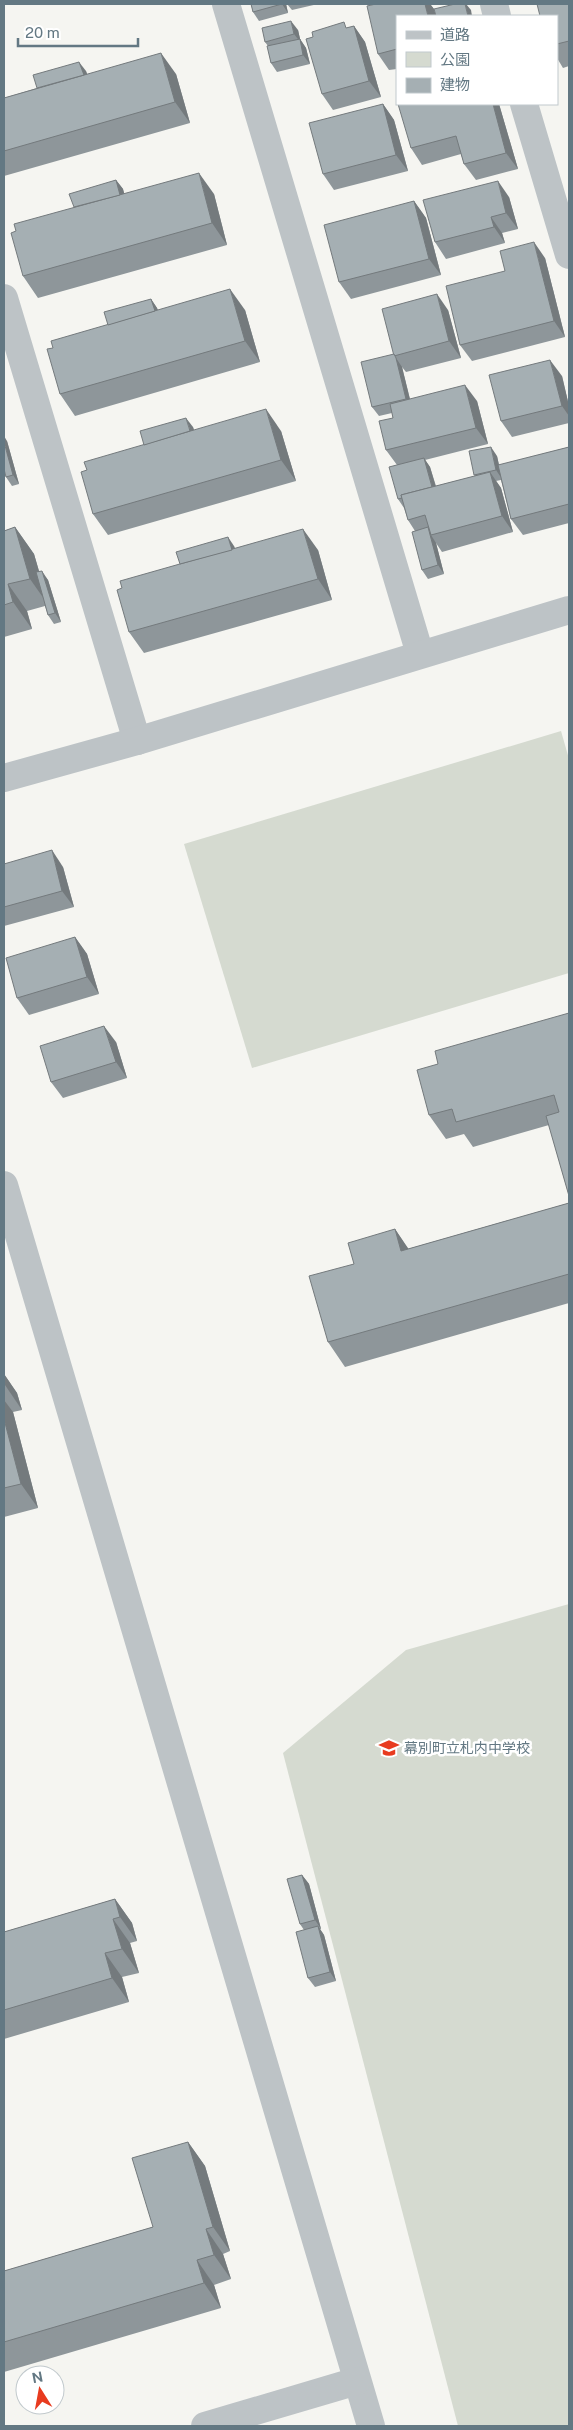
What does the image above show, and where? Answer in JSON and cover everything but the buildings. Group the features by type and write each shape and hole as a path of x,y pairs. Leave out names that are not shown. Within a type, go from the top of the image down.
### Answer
{"street":[{"path":"226,4 420,654"},
{"path":"524,105 569,255"},
{"path":"4,298 137,741"},
{"path":"4,778 137,741 569,610"},
{"path":"4,1185 371,2426"},
{"path":"205,2426 357,2381"}],"green space":[{"path":"561,731 569,759 569,973 252,1068 184,844"},
{"path":"569,1604 569,2426 458,2426 283,1753 406,1650"}],"place":[{"name":"幕別町立札内中学校","path":"389,1748"}]}
